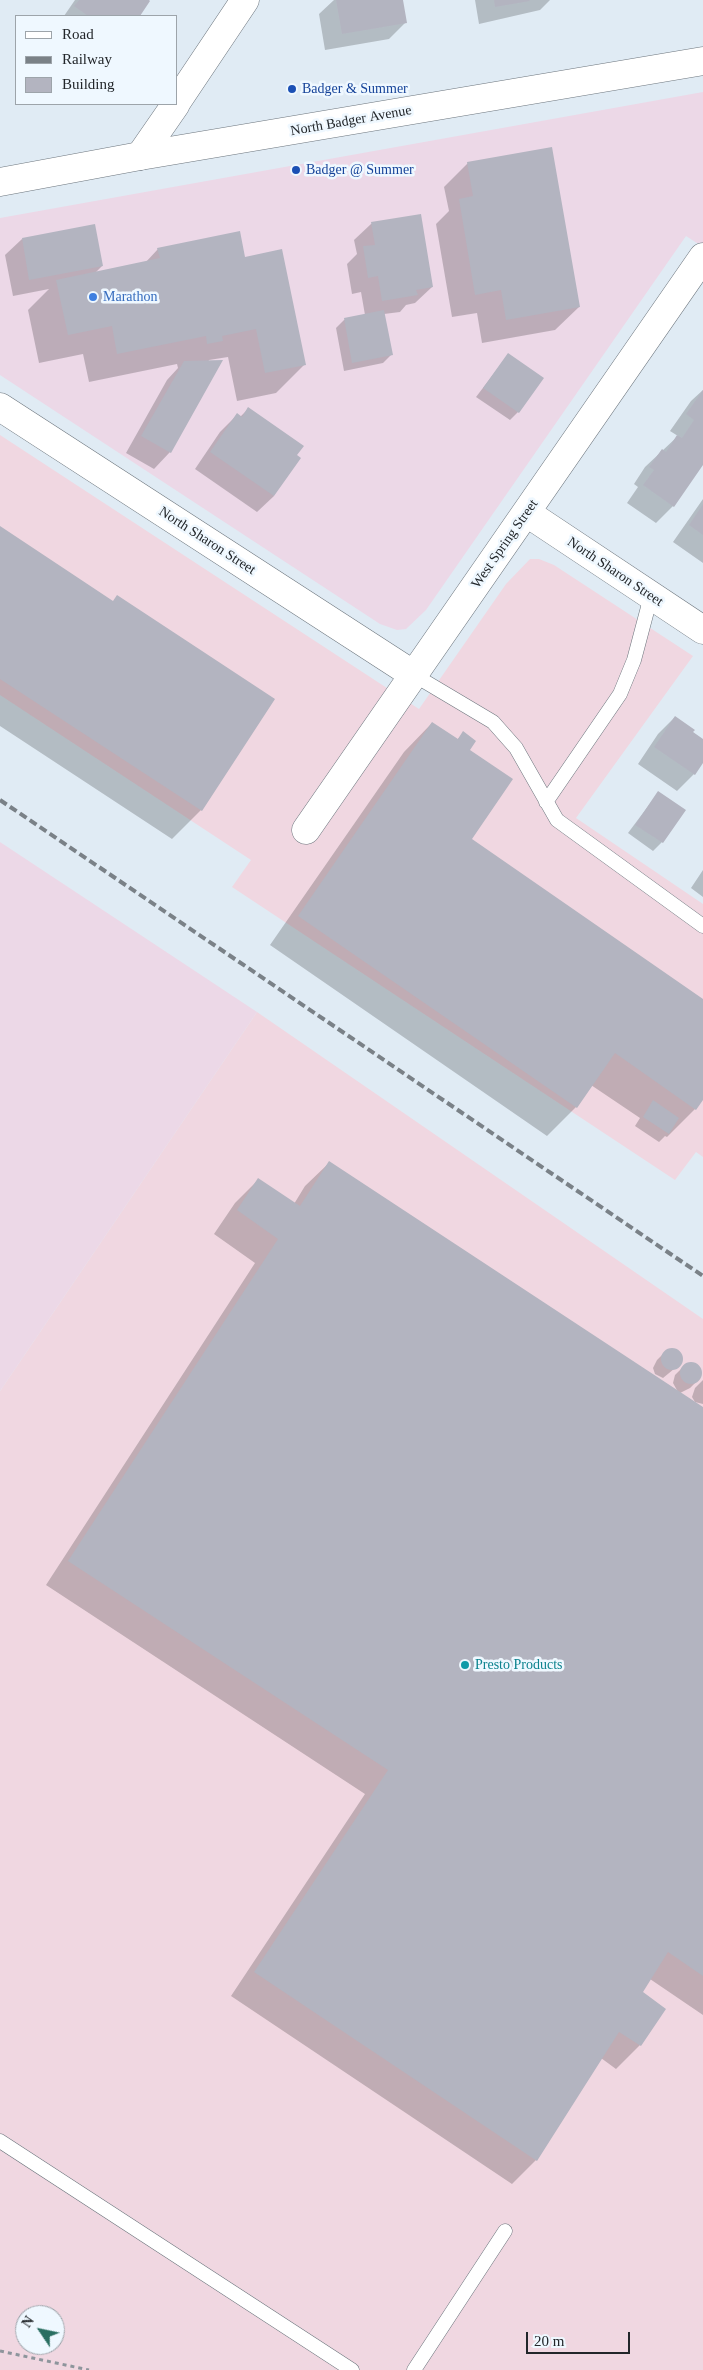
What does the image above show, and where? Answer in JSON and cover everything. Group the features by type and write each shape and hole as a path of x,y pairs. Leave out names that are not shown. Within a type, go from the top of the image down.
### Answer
{"street":[{"path":"178,101 245,0"},
{"name":"North Badger Avenue","path":"0,182 140,156 703,61"},
{"path":"140,156 175,105"},
{"name":"West Spring Street","path":"306,830 703,257"},
{"name":"North Sharon Street","path":"0,407 414,675"},
{"name":"North Sharon Street","path":"527,513 703,630"}],"lane":[{"path":"546,802 620,694 634,660 651,596"},
{"path":"414,675 493,722 516,748 557,820 703,926"},
{"path":"0,2141 352,2370"},
{"path":"414,2370 505,2231"}],"path":[{"path":"0,2351 89,2370"}],"shaded area":[{"path":"703,92 703,247 686,236 426,610 406,629 397,630 380,624 0,375 0,218"},
{"path":"0,435 419,709 506,584 530,559 539,559 554,565 693,656 576,818 703,904 703,1157 696,1152 675,1180 232,887 251,860 0,695"},
{"path":"0,842 257,1012 0,1391"},
{"path":"257,1012 703,1319 703,2370 0,2370 0,1391"}],"building":[{"path":"79,0 150,1 141,15 87,15 74,6"},
{"path":"336,0 403,0 407,23 342,34"},
{"path":"494,0 529,0 530,1 495,7"},
{"path":"552,147 580,307 506,320 501,290 475,295 459,199 473,196 467,162"},
{"path":"421,214 433,287 416,290 418,295 382,301 378,276 368,278 363,246 375,245 371,222"},
{"path":"95,224 103,266 29,280 22,238"},
{"path":"240,231 245,257 282,249 306,365 265,373 256,329 222,336 223,341 207,344 206,336 117,354 112,326 68,335 56,280 160,258 157,248"},
{"path":"384,310 393,355 352,363 344,318"},
{"path":"508,353 544,378 519,413 483,388"},
{"path":"223,360 171,453 141,436 184,361"},
{"path":"703,390 703,465 674,507 643,485 654,470 649,467 662,449 666,452 677,435 682,438 694,420 686,414"},
{"path":"248,407 304,446 297,455 301,458 274,496 210,452 237,413 242,417"},
{"path":"703,504 703,535 689,525"},
{"path":"0,526 113,601 117,595 275,699 202,811 0,679"},
{"path":"675,716 695,730 693,732 703,739 703,763 695,775 654,747"},
{"path":"432,722 458,739 463,731 476,741 470,750 513,779 472,839 703,999 703,1100 696,1110 615,1053 577,1108 298,916"},
{"path":"658,791 686,810 663,843 635,825"},
{"path":"653,1100 679,1118 669,1134 643,1117"},
{"name":"Presto Products","path":"329,1161 703,1407 703,1976 668,1952 643,1992 666,2009 641,2046 619,2032 537,2161 254,1972 388,1770 68,1561 278,1239 237,1210 258,1178 300,1206"},
{"path":"672,1348 680,1351 683,1359 680,1367 672,1370 664,1367 661,1359 664,1351"},
{"path":"691,1362 699,1365 702,1373 699,1381 691,1384 683,1381 680,1373 683,1365"}],"railway":[{"path":"0,800 703,1276"}],"place":[{"name":"Badger & Summer","path":"292,89"},
{"name":"Badger @ Summer","path":"296,170"},
{"name":"Marathon","path":"93,297"},
{"name":"Presto Products","path":"465,1665"}]}
